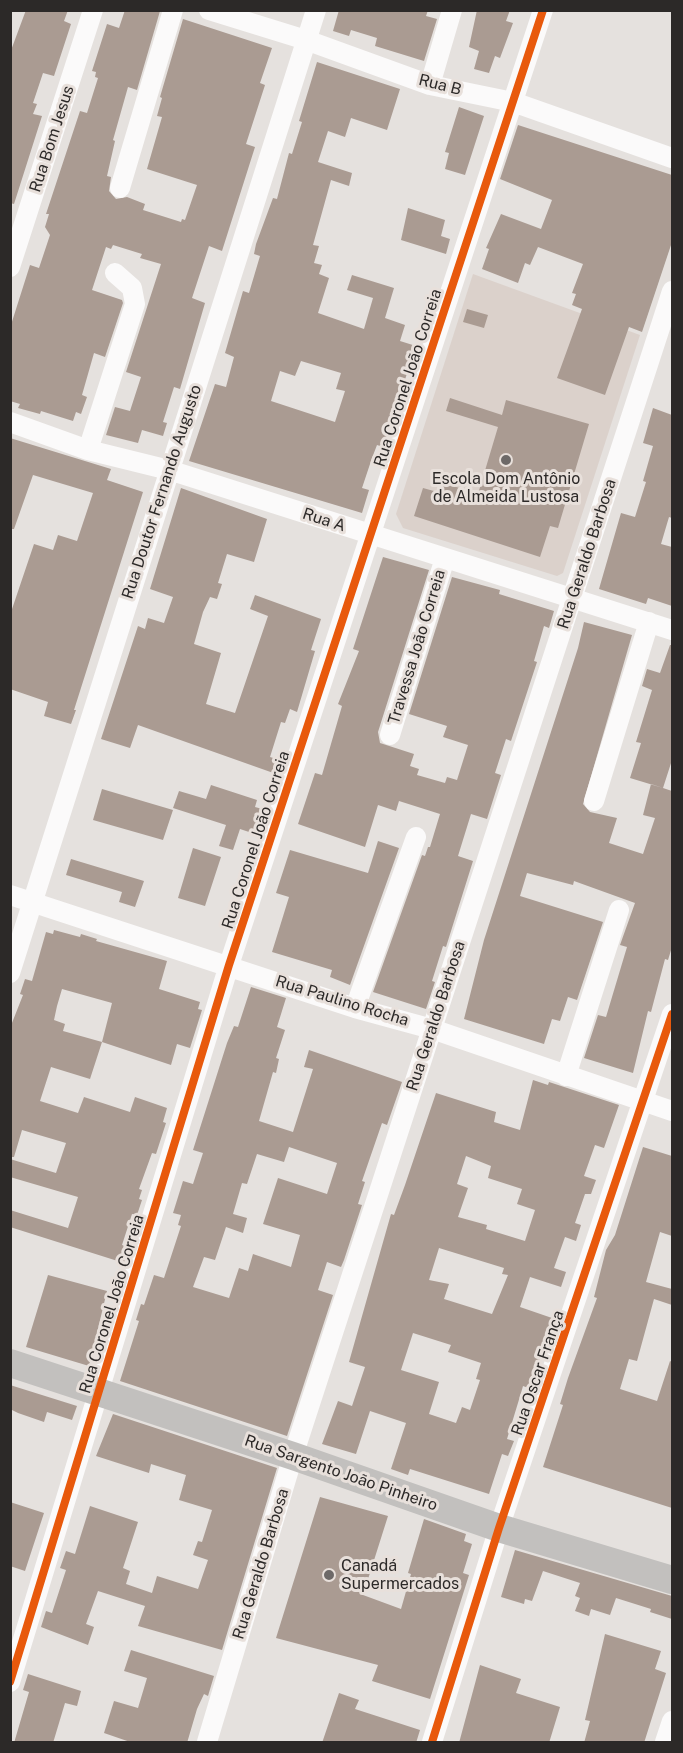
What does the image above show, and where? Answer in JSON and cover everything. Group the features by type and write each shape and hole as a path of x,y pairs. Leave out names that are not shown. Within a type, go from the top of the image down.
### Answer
{"street":[{"name":"Rua Bom Jesus","path":"10,267 93,10"},
{"path":"120,188 173,10"},
{"name":"Rua B","path":"208,10 228,14 306,40 430,85 513,102 672,158"},
{"name":"Rua Doutor Fernando Augusto","path":"10,973 316,10"},
{"path":"430,85 452,10"},
{"name":"Rua Coronel João Correia","path":"10,1682 229,965 543,10"},
{"path":"88,450 135,304 132,288 115,273"},
{"name":"Rua Geraldo Barbosa","path":"207,1743 293,1456 672,291"},
{"name":"Rua A","path":"10,422 88,450 169,470 672,630"},
{"name":"Travessa João Correia","path":"390,735 445,558"},
{"path":"594,801 649,622"},
{"path":"355,1008 416,837"},
{"name":"Rua Paulino Rocha","path":"10,895 355,1008 432,1029 672,1111"},
{"path":"566,1076 619,910"},
{"name":"Rua Oscar França","path":"432,1743 499,1528 645,1103 672,1014"},
{"name":"Rua Sargento João Pinheiro","path":"10,1363 293,1456 499,1528 672,1580"},
{"path":"665,1743 672,1721"}],"shaded area":[{"name":"Escola Dom Antônio de Almeida Lustosa","path":"473,274 640,335 563,573 557,576 403,528 396,514"}],"building":[{"path":"26,10 68,10 64,21 71,24 54,76 43,73 33,103 37,104 33,114 42,116 14,204 10,203 10,53"},
{"path":"125,10 160,11 137,90 128,87 113,140 115,141 107,176 111,177 109,191 116,199 127,197 145,204 143,210 181,222 182,219 185,220 197,185 147,169 162,117 157,116 162,98 160,97 183,19 272,48 260,83 265,85 246,144 255,147 222,251 209,246 192,298 205,303 180,389 174,387 163,422 167,423 163,436 142,430 138,443 106,435 115,407 130,411 141,377 126,372 161,264 140,258 142,254 113,245 111,249 106,247 92,290 122,300 123,303 105,357 94,353 82,395 87,397 81,414 76,412 73,421 41,411 40,414 18,408 20,404 10,401 10,328 30,265 39,268 50,235 45,227 49,214 46,214 80,111 87,113 98,78 95,77 96,72 92,71 107,24 119,28"},
{"path":"339,10 428,10 426,16 437,19 424,61 375,46 377,38 351,30 349,36 333,31"},
{"path":"477,10 510,10 506,21 513,23 500,58 495,56 489,73 474,69 479,51 469,47"},
{"path":"317,62 400,89 387,130 351,118 345,137 328,131 318,162 352,173 349,186 331,180 313,245 319,246 314,263 322,265 319,274 329,278 318,313 364,329 373,298 347,290 352,275 394,288 385,318 405,325 400,341 416,346 383,447 377,445 362,488 369,490 362,513 189,461 215,384 226,387 234,357 225,353 243,291 249,293 260,256 254,254 256,244 273,198 277,199 289,153 292,154 302,122 299,121","holes":["301,361 341,373 336,389 345,391 335,422 271,401 280,371 295,376"]},
{"path":"459,107 484,116 465,175 445,169 449,153 445,152"},
{"path":"518,125 672,175 672,242 642,332 629,327 605,395 557,378 582,309 572,305 576,294 572,293 583,264 538,247 530,265 525,263 518,283 482,269 489,249 486,248 501,214 541,229 552,200 500,179"},
{"path":"408,208 445,220 441,236 450,239 446,254 401,240"},
{"path":"467,309 488,315 484,328 463,322"},
{"path":"450,398 502,415 506,400 589,424 558,528 550,526 540,557 414,516 423,488 441,493 444,483 478,494 498,427 446,411"},
{"path":"653,408 672,415 672,518 669,517 661,544 672,547 672,606 648,598 646,604 599,589 621,513 635,517 646,482 643,481 653,446 643,443"},
{"path":"10,438 111,469 107,480 143,492 71,724 44,716 48,702 10,689 10,615 34,544 53,550 58,535 77,541 93,493 33,475 14,529 10,529"},
{"path":"181,488 267,519 254,562 227,554 218,583 222,584 217,599 210,597 203,612 194,644 221,653 206,704 235,713 268,616 250,609 255,595 321,619 311,650 315,651 297,712 290,709 285,723 281,722 270,757 283,761 279,775 138,725 130,748 101,739 138,626 145,629 148,618 164,623 173,597 150,589"},
{"path":"383,557 429,570 378,732 380,743 414,754 410,766 419,769 417,775 445,783 447,777 457,780 468,745 443,737 447,726 409,714 452,577 500,590 499,594 554,611 549,628 544,626 534,661 537,662 511,741 506,739 495,773 501,775 487,819 471,814 458,856 473,861 446,947 443,946 426,1009 373,992 422,855 425,856 430,847 440,814 399,801 396,811 378,805 365,847 298,824 315,773 322,775 342,706 338,704 359,651 353,649"},
{"path":"584,622 632,635 583,804 590,812 617,818 609,843 643,854 655,818 643,815 651,784 672,791 672,947 668,960 665,959 651,1012 648,1011 633,1073 584,1058 598,1015 606,1017 627,947 620,945 635,903 574,881 573,885 527,873 520,896 603,922 577,1000 568,997 560,1021 552,1019 544,1044 464,1019 484,940 578,648"},
{"path":"670,645 672,645 672,760 663,788 630,778 641,743 636,742 652,690 642,686 647,669 660,673"},
{"path":"211,785 257,800 255,807 266,810 258,835 240,829 233,850 219,846 226,825 173,808 179,791 206,799"},
{"path":"102,789 173,810 163,840 93,820"},
{"path":"378,841 399,848 350,985 330,977 332,970 272,952 289,897 276,893 290,850 368,873"},
{"path":"193,848 221,857 205,906 178,898"},
{"path":"71,859 144,881 135,907 119,902 122,892 66,875"},
{"path":"54,930 80,937 81,934 97,939 96,941 167,961 159,989 200,1002 198,1009 202,1010 190,1048 177,1044 171,1065 102,1042 90,1079 51,1067 40,1101 78,1113 84,1097 130,1112 135,1097 167,1108 163,1122 166,1123 156,1154 152,1153 139,1189 142,1190 139,1199 142,1200 137,1215 132,1214 122,1245 129,1247 124,1263 10,1227 10,1210 68,1228 78,1197 10,1177 10,1159 56,1173 66,1143 22,1130 14,1157 10,1157 10,1028 23,995 20,994 25,979 32,981 46,932 53,934","holes":["62,989 112,1003 102,1042 63,1031 65,1024 54,1020"]},
{"path":"251,987 286,998 277,1027 285,1030 276,1058 279,1059 276,1073 273,1072 259,1121 293,1132 313,1069 304,1067 309,1050 402,1082 387,1125 382,1123 362,1181 365,1182 358,1204 362,1205 344,1260 341,1267 327,1262 318,1290 333,1295 287,1436 120,1381 139,1321 136,1320 141,1304 144,1305 154,1275 164,1278 181,1226 178,1225 181,1215 173,1213 183,1181 193,1184 203,1153 193,1150 227,1043 234,1026 238,1027","holes":["289,1147 337,1163 327,1194 278,1178 263,1224 300,1235 291,1267 253,1254 248,1271 239,1268 229,1298 193,1287 204,1257 215,1260 226,1227 243,1233 247,1218 233,1214 242,1183 247,1184 257,1154 284,1162"]},
{"path":"533,1080 548,1085 549,1082 619,1105 604,1148 595,1145 584,1176 596,1180 591,1194 585,1194 575,1223 581,1225 576,1241 565,1237 554,1268 566,1272 561,1287 530,1277 520,1307 552,1318 531,1389 523,1386 507,1439 514,1441 508,1456 502,1454 489,1494 410,1469 408,1475 391,1469 406,1423 370,1411 356,1454 322,1444 338,1401 352,1406 365,1367 349,1362 391,1214 394,1215 436,1093 496,1112 494,1122 520,1130","holes":["466,1156 491,1166 488,1178 522,1189 517,1204 535,1210 525,1241 486,1229 487,1225 458,1217 468,1188 457,1184","439,1248 504,1268 502,1274 508,1275 492,1314 444,1299 449,1284 429,1280","413,1333 451,1345 448,1352 481,1363 476,1379 480,1380 470,1410 462,1407 456,1423 429,1414 439,1382 401,1370"]},
{"path":"643,1147 672,1156 672,1236 660,1232 646,1282 672,1289 672,1305 654,1299 637,1361 629,1359 620,1389 657,1401 670,1361 672,1362 672,1508 543,1467 563,1405 560,1404 568,1378 597,1298 594,1297 606,1250 615,1235"},
{"path":"48,1275 107,1291 89,1366 26,1347"},
{"path":"10,1385 77,1406 72,1420 47,1412 44,1422 10,1409"},
{"path":"113,1414 277,1468 222,1650 138,1626 145,1606 98,1591 86,1624 94,1627 88,1645 41,1627 46,1611 52,1613 66,1570 60,1568 66,1551 75,1554 90,1506 138,1522 123,1568 130,1571 126,1584 152,1593 157,1576 198,1589 208,1560 193,1555 198,1541 202,1542 212,1510 179,1500 186,1475 151,1464 149,1473 96,1456"},
{"path":"320,1497 388,1516 363,1595 401,1609 411,1574 408,1573 424,1519 466,1534 464,1541 472,1544 463,1573 469,1575 430,1699 372,1681 378,1665 276,1638"},
{"path":"10,1502 44,1513 25,1571 10,1566"},
{"path":"515,1550 672,1596 672,1619 650,1612 651,1609 616,1598 610,1615 591,1609 589,1616 575,1611 580,1598 575,1596 580,1583 543,1571 532,1601 525,1599 524,1604 501,1597"},
{"path":"605,1634 661,1651 655,1669 666,1673 644,1743 584,1743 590,1721 585,1720"},
{"path":"131,1650 214,1676 208,1696 204,1694 197,1709 187,1743 133,1743 104,1733 114,1701 138,1708 147,1678 124,1671"},
{"path":"480,1665 521,1679 516,1693 560,1707 549,1743 459,1743"},
{"path":"28,1674 81,1691 77,1706 65,1703 53,1743 14,1743 29,1692 23,1690"},
{"path":"339,1693 359,1700 355,1709 420,1730 416,1743 322,1743"}],"cycle path":[{"path":"10,1682 229,965 543,10"},
{"path":"432,1742 499,1528 672,1014"}],"place":[{"name":"Escola Dom Antônio de Almeida Lustosa","path":"506,460"},
{"name":"Canadá Supermercados","path":"329,1575"}]}
